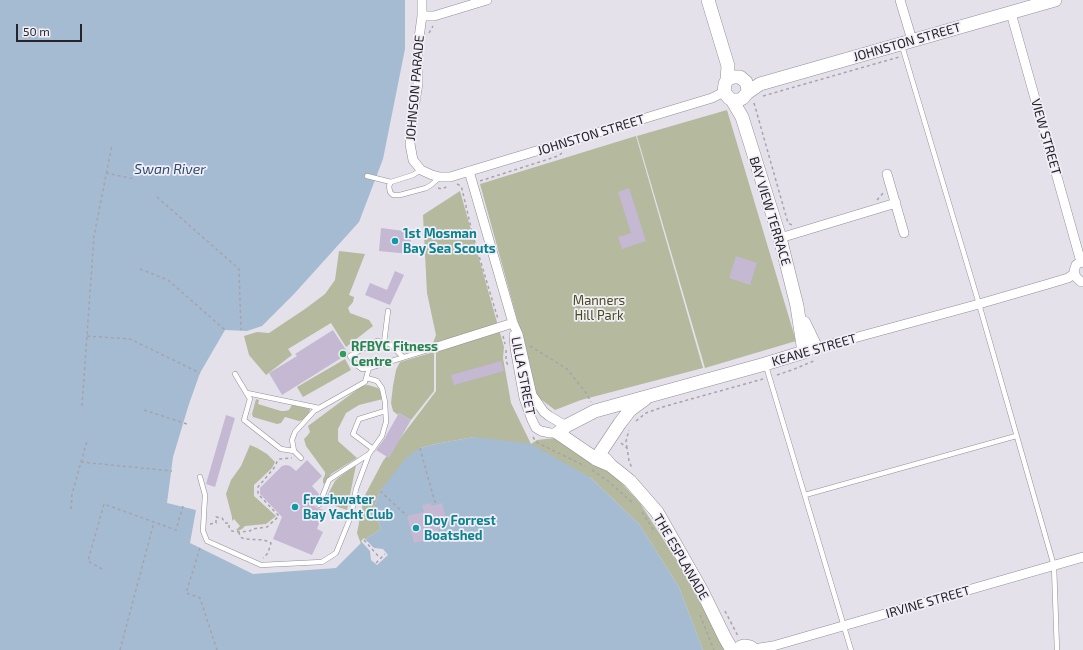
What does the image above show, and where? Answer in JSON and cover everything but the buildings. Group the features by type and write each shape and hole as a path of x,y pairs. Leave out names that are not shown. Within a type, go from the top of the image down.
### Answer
{"street":[{"name":"JOHNSON PARADE","path":"421,170 413,160 410,144 418,83 418,45 422,16 422,0"},
{"path":"422,16 435,16 487,0"},
{"path":"708,0 728,66 742,91"},
{"path":"900,0 906,46"},
{"name":"JOHNSTON STREET","path":"469,171 623,126 712,98 906,46 1055,0"},
{"name":"VIEW STREET","path":"1011,13 1082,262"},
{"name":"BAY VIEW TERRACE","path":"742,91 742,117 780,238 810,350"},
{"path":"421,170 452,181 469,171"},
{"name":"LILLA STREET","path":"469,171 513,323 520,341 532,395 544,412 562,429 550,433 541,431 536,428 532,420 524,398 514,348 513,323"},
{"path":"887,174 904,232"},
{"path":"780,238 896,203"},
{"path":"1082,262 1076,265 1074,274 1078,280 1083,282"},
{"name":"KEANE STREET","path":"562,429 595,411 979,304 1068,278 1074,274"},
{"path":"434,348 513,323"},
{"path":"598,456 630,410 651,395"},
{"name":"THE ESPLANADE","path":"562,429 630,482 657,512 703,593 725,638 744,649"},
{"name":"IRVINE STREET","path":"744,649 770,648 1083,557"}],"lane":[{"path":"906,46 1054,566 1057,650"},
{"path":"366,176 391,182 413,175 421,170"},
{"path":"391,182 389,186 390,192 396,196 431,185 440,177"},
{"path":"384,343 388,311"},
{"path":"403,357 390,344 377,341 350,356 355,364 362,369 434,348"},
{"path":"765,364 852,650"},
{"path":"301,458 294,451 292,440 295,432 314,411 365,382 369,368"},
{"path":"235,374 250,398 244,420 281,449 294,451"},
{"path":"200,476 205,495 204,531 207,541 261,565 322,562 336,553 351,516 356,489 369,454 382,436 386,422 385,402 382,388 377,381 367,378"},
{"path":"247,393 319,408"},
{"path":"373,449 353,434 359,419 385,411"},
{"path":"805,496 1016,436"},
{"path":"319,505 329,480 369,454"}],"path":[{"path":"427,37 434,23 435,16"},
{"path":"793,226 788,223 742,91 906,46"},
{"path":"82,406 94,236 112,145"},
{"path":"480,181 558,156 563,152"},
{"path":"106,173 135,179"},
{"path":"431,185 435,188 442,189 452,181 461,186 473,236 501,327 506,347 506,361 509,369"},
{"path":"875,202 885,190"},
{"path":"157,197 239,269 241,330"},
{"path":"140,270 168,280 225,330"},
{"path":"87,336 130,339 200,374"},
{"path":"633,425 646,413 765,378"},
{"path":"144,410 187,424"},
{"path":"627,448 626,441 629,430"},
{"path":"530,433 536,442 587,466 608,481 634,504"},
{"path":"71,509 72,494 87,441"},
{"path":"420,448 436,505"},
{"path":"204,524 216,524 216,517 222,518 225,523 229,523 229,527 232,531 250,531 252,529 267,527 279,516 258,494 258,487 274,468 278,460 292,458 295,462"},
{"path":"81,462 172,471"},
{"path":"380,491 407,516"},
{"path":"102,569 88,561 104,504 176,530 183,506"},
{"path":"639,508 656,534"},
{"path":"120,650 154,522"},
{"path":"240,532 240,537 245,539 264,540 271,543 268,553 258,564"},
{"path":"364,540 380,558"},
{"path":"200,548 186,593 200,598 216,650"},
{"path":"376,562 385,554"},
{"path":"700,614 714,650"}],"green space":[{"path":"727,110 796,341 705,368 637,136"},
{"name":"Manners Hill Park","path":"636,136 703,368 581,400 555,410 534,394 519,326 480,184"},
{"path":"460,191 504,347 503,358 511,403 531,444 537,440 555,438 570,443 616,477 640,503 672,553 727,650 703,650 679,587 639,524 591,478 474,437 420,448 380,491 373,510 381,529 364,540 361,544 357,533 364,497 383,461 436,391 436,352 433,343 436,335 427,293 423,215"},
{"path":"339,251 365,254 349,295 354,297 353,302 348,308 350,313 369,320 373,326 346,347 331,323 288,349 292,355 266,375 249,355 244,336 257,332 269,333 325,294 335,280"},
{"path":"434,352 434,391 411,420 399,413 398,415 393,411 391,403 396,370 400,362"},
{"path":"345,359 351,370 303,397 297,387"},
{"path":"368,385 378,388 383,399 359,405 346,413 338,429 338,441 357,458 331,474 324,484 323,479 325,472 306,446 304,439 310,432 308,426 362,386"},
{"path":"256,399 259,400 258,404 281,411 289,410 292,405 310,409 309,414 303,420 299,421 285,417 281,423 277,424 253,417 252,414"},
{"path":"250,445 267,454 275,462 272,468 254,485 254,496 276,516 266,524 245,526 238,531 236,530 240,526 234,519 232,521 226,494 231,480 241,466"},
{"path":"356,465 347,510 329,504 326,498 335,481"}],"water":[{"name":"Swan River","path":"0,0 405,0 405,49 383,159 359,222 294,294 262,326 247,331 225,330 200,373 189,404 173,457 167,503 196,510 190,543 253,574 336,568 364,540 381,529 373,510 380,491 406,458 420,448 474,437 531,444 591,478 639,524 679,587 703,650 0,650"}],"pier":[{"path":"364,538 374,548 383,549 388,555 377,565 371,560 370,551 361,541"}],"place":[{"name":"1st Mosman Bay Sea Scouts","path":"395,241"},
{"name":"RFBYC Fitness Centre","path":"343,354"},
{"name":"Freshwater Bay Yacht Club","path":"295,507"},
{"name":"Doy Forrest Boatshed","path":"416,528"}]}
